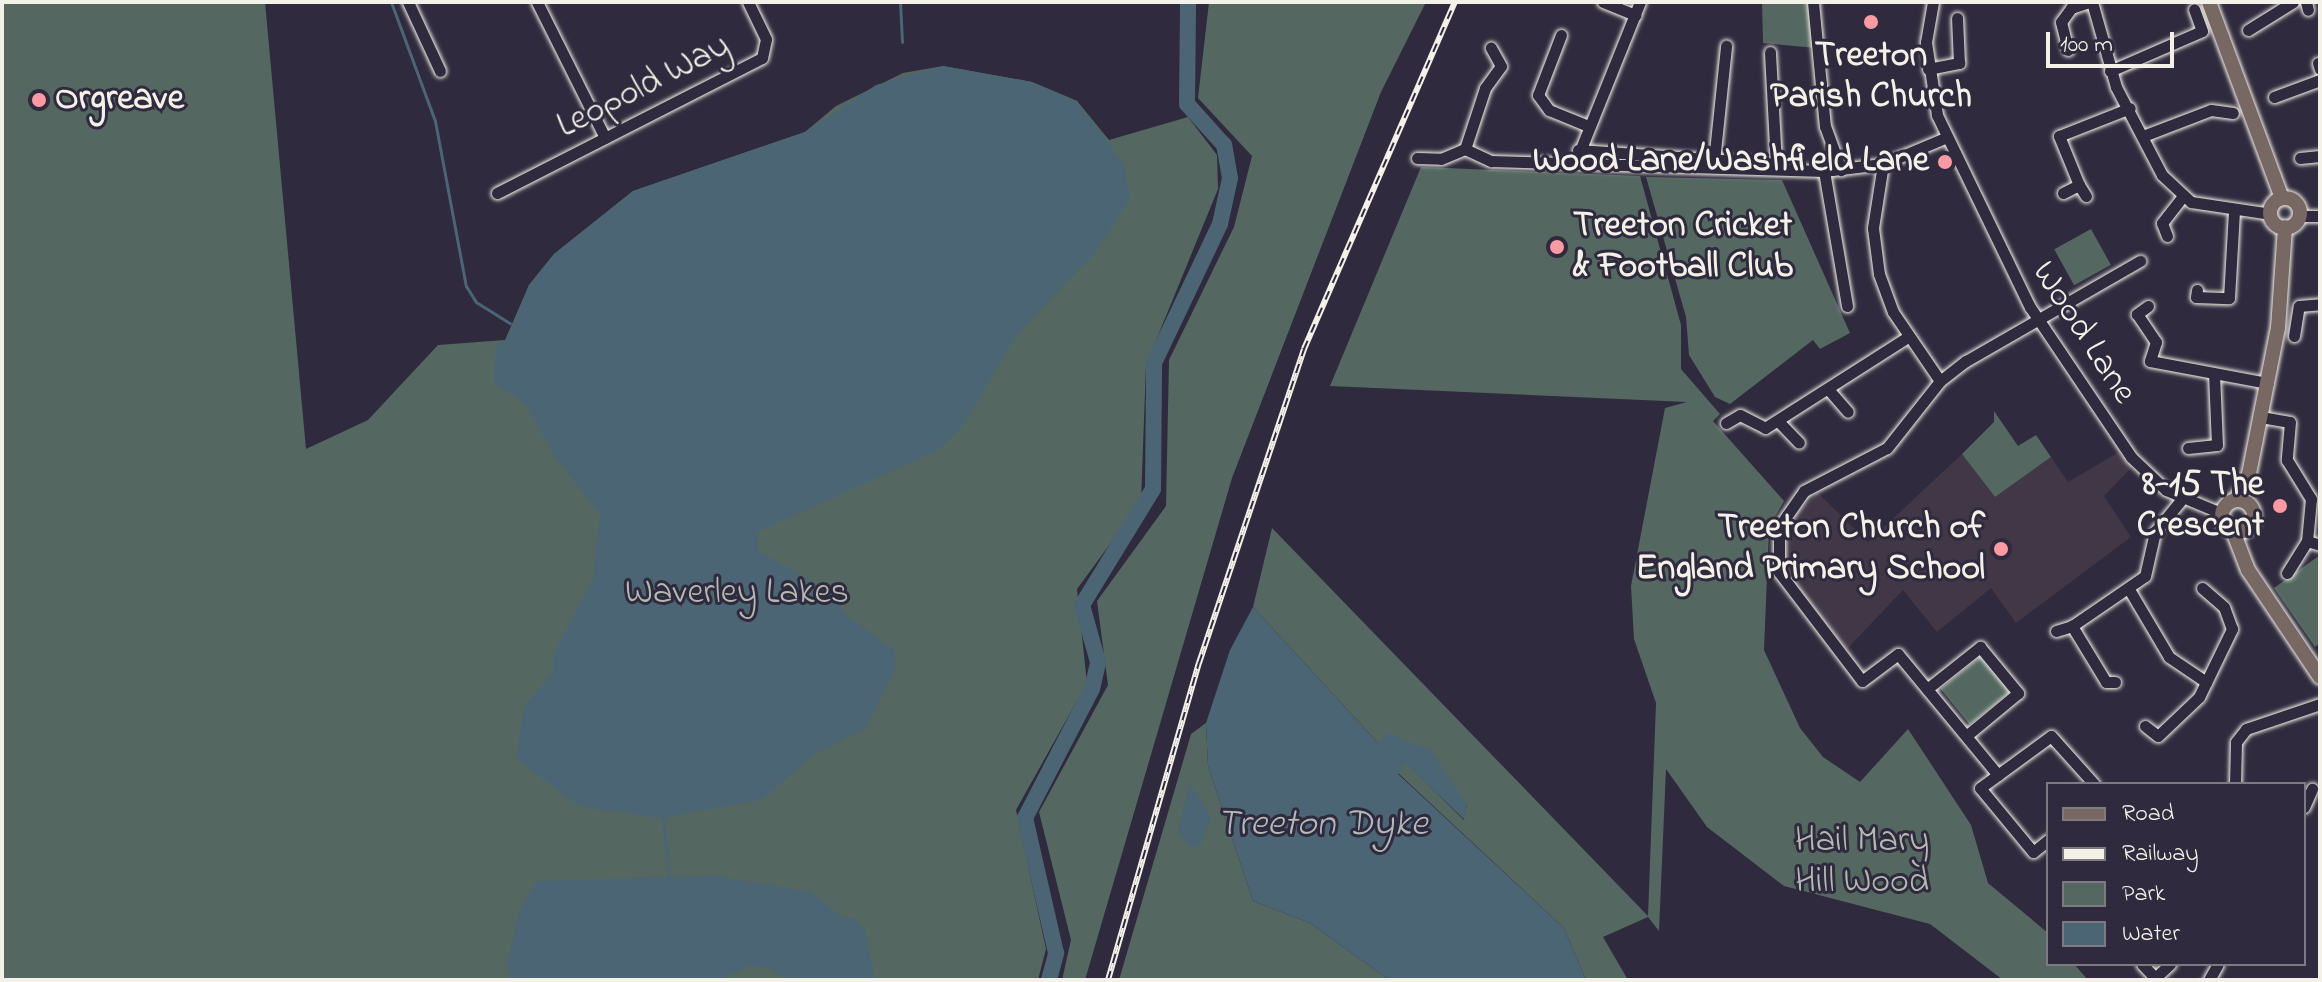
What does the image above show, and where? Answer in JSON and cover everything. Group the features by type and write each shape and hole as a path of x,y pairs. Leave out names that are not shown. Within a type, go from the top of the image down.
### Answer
{"main road":[{"path":"2209,2 2282,198 2296,203 2300,216 2285,227 2268,383 2249,474 2236,500 2223,514 2247,564 2320,677"},
{"path":"2282,198 2271,214 2285,227"},
{"path":"2247,564 2252,508 2249,474"},
{"path":"2236,500 2252,508"},
{"path":"2233,531 2249,528"}],"street":[{"path":"408,2 440,71"},
{"path":"537,2 605,138"},
{"name":"Leopold Way","path":"497,193 762,58 766,39 748,2"},
{"path":"1603,2 1635,15"},
{"path":"1578,164 1578,150 1640,2"},
{"path":"1813,2 1825,126 1841,170"},
{"name":"Wood Lane","path":"1933,2 1928,69 1945,138 2037,319 2131,457 2181,500 2223,514"},
{"path":"2068,50 2061,22 2071,8 2091,2 2110,71 2143,136 2183,196 2234,212 2271,214"},
{"path":"2248,30 2293,2"},
{"path":"2110,71 2202,31 2194,9"},
{"path":"1928,69 1959,63 1957,18"},
{"path":"1561,35 1538,95 1549,110 1588,126"},
{"path":"1714,161 1726,46"},
{"path":"1465,149 1485,88 1501,66 1491,48"},
{"path":"1578,150 1776,164 1770,52"},
{"path":"2274,97 2320,80"},
{"path":"2063,193 2082,191 2059,136 2130,108"},
{"path":"2143,136 2211,110 2233,113"},
{"path":"1417,158 1441,159 1465,149 1491,161 1824,171 1883,164 1945,138"},
{"path":"2300,158 2320,156"},
{"path":"1883,164 1875,257 1908,337 1940,381"},
{"path":"1824,171 1847,306"},
{"path":"2167,236 2162,223 2183,196"},
{"path":"2197,290 2196,297 2235,299 2234,212"},
{"path":"2300,216 2320,216"},
{"path":"1998,775 1898,654 1862,681 1779,572 1779,527 1804,491 1887,448 1940,381 2037,319 2140,261"},
{"path":"2294,336 2299,306 2320,304"},
{"path":"2148,306 2137,314 2156,342 2150,361 2268,383"},
{"path":"1726,423 1740,415 1765,428 1908,337"},
{"path":"2188,448 2217,445 2214,374"},
{"path":"1828,389 1848,412"},
{"path":"2261,417 2292,427 2287,460 2311,499 2307,541 2287,573"},
{"path":"1778,421 1799,443"},
{"path":"2056,631 2072,626 2094,606 2130,591 2149,567 2155,532 2181,500"},
{"path":"2307,541 2320,545"},
{"path":"2145,726 2158,736 2206,682 2232,629 2224,607 2202,588"},
{"path":"2130,591 2169,657 2206,682"},
{"path":"2072,626 2108,686"},
{"path":"1927,689 1980,647 2018,693 1966,736"},
{"path":"2235,782 2236,742 2246,729 2320,704"},
{"path":"2046,842 2033,852 1980,788 2051,736 2092,782"},
{"path":"2306,802 2312,789"}],"shaded area":[{"name":"Treeton Church of England Primary School","path":"2119,452 2132,467 2104,496 2131,537 2016,623 1991,588 1937,632 1903,590 1847,649 1789,577 1782,546 1790,519 1818,493 1868,542 1962,454 1995,497 2051,457 2068,482"}],"green space":[{"name":"Waverley Lakes","path":"2,2 265,2 306,449 368,420 438,345 505,340 529,285 554,254 633,191 805,132 836,106 903,73 943,66 1032,82 1077,101 1109,140 1188,117 1217,155 1218,189 1146,365 1141,502 1077,589 1087,683 1016,810 1046,949 1038,980 2,980"},
{"path":"1209,2 1426,2 1381,92 1232,478 1085,980 1062,980 1071,940 1039,812 1108,685 1097,601 1166,506 1169,360 1234,227 1252,156 1198,98"},
{"path":"1762,2 1810,2 1816,48 1763,43"},
{"name":"Hail Mary Hill Wood","path":"1421,167 1640,176 1681,325 1681,369 1720,414 1713,421 1784,501 1769,527 1764,650 1800,728 1823,757 1860,782 1908,729 1971,825 1988,883 2046,931 2046,966 2076,966 2088,980 2003,980 1930,924 1784,886 1707,827 1666,769 1659,931 1648,917 1603,937 1628,980 1586,980 1564,928 1398,773 1405,762 1379,744 1253,607 1272,528 1648,916 1656,703 1634,639 1631,586 1665,408 1687,402 1330,386","holes":["1405,762 1467,805 1464,820"]},
{"path":"1646,177 1782,180 1850,333 1820,349 1813,340 1730,404 1715,397 1689,355 1686,317"},
{"path":"2091,229 2111,265 2074,285 2054,249"},
{"path":"1994,411 2018,446 2036,435 2051,457 1995,497 1962,454 1994,422"},
{"path":"2320,555 2320,643 2315,647 2274,588"},
{"path":"1981,656 2010,692 1970,724 1941,689"},
{"path":"1206,723 1208,766 1253,901 1310,923 1389,980 1119,980 1191,734"}],"water":[{"path":"943,66 1032,82 1077,101 1124,164 1130,199 1095,253 1018,333 962,427 938,450 757,532 759,551 831,592 845,614 894,650 896,667 865,728 813,755 763,799 663,818 581,807 516,759 524,706 553,673 553,656 593,578 600,514 555,457 525,403 494,383 496,344 506,340 529,285 554,254 633,191 805,132 876,85"},
{"name":"Treeton Dyke","path":"1253,607 1378,743 1388,733 1431,750 1467,805 1465,820 1405,763 1398,774 1564,928 1586,980 1389,980 1310,923 1253,901 1208,766 1206,723 1230,650"},
{"path":"1190,782 1211,817 1201,845 1190,847 1178,832"},
{"path":"717,876 811,892 844,918 855,918 865,930 875,980 788,980 767,967 748,966 721,980 511,980 507,963 519,912 536,881"}],"waterway":[{"path":"391,2 435,121 466,286 476,302 510,323"},
{"path":"900,2 902,42"},
{"path":"1049,980 1056,953 1025,818 1092,689 1098,662 1082,605 1153,489 1154,363 1220,224 1230,178 1224,145 1187,104 1188,2"},
{"path":"663,818 669,880"}],"railway":[{"path":"1108,980 1199,663 1304,349 1455,2"}],"place":[{"name":"Treeton Parish Church","path":"1871,22"},
{"name":"Orgreave","path":"39,100"},
{"name":"Wood Lane/Washfield Lane","path":"1945,162"},
{"name":"Treeton Cricket & Football Club","path":"1557,247"},
{"name":"8-15 The Crescent","path":"2280,506"},
{"name":"Treeton Church of England Primary School","path":"2001,549"}]}
